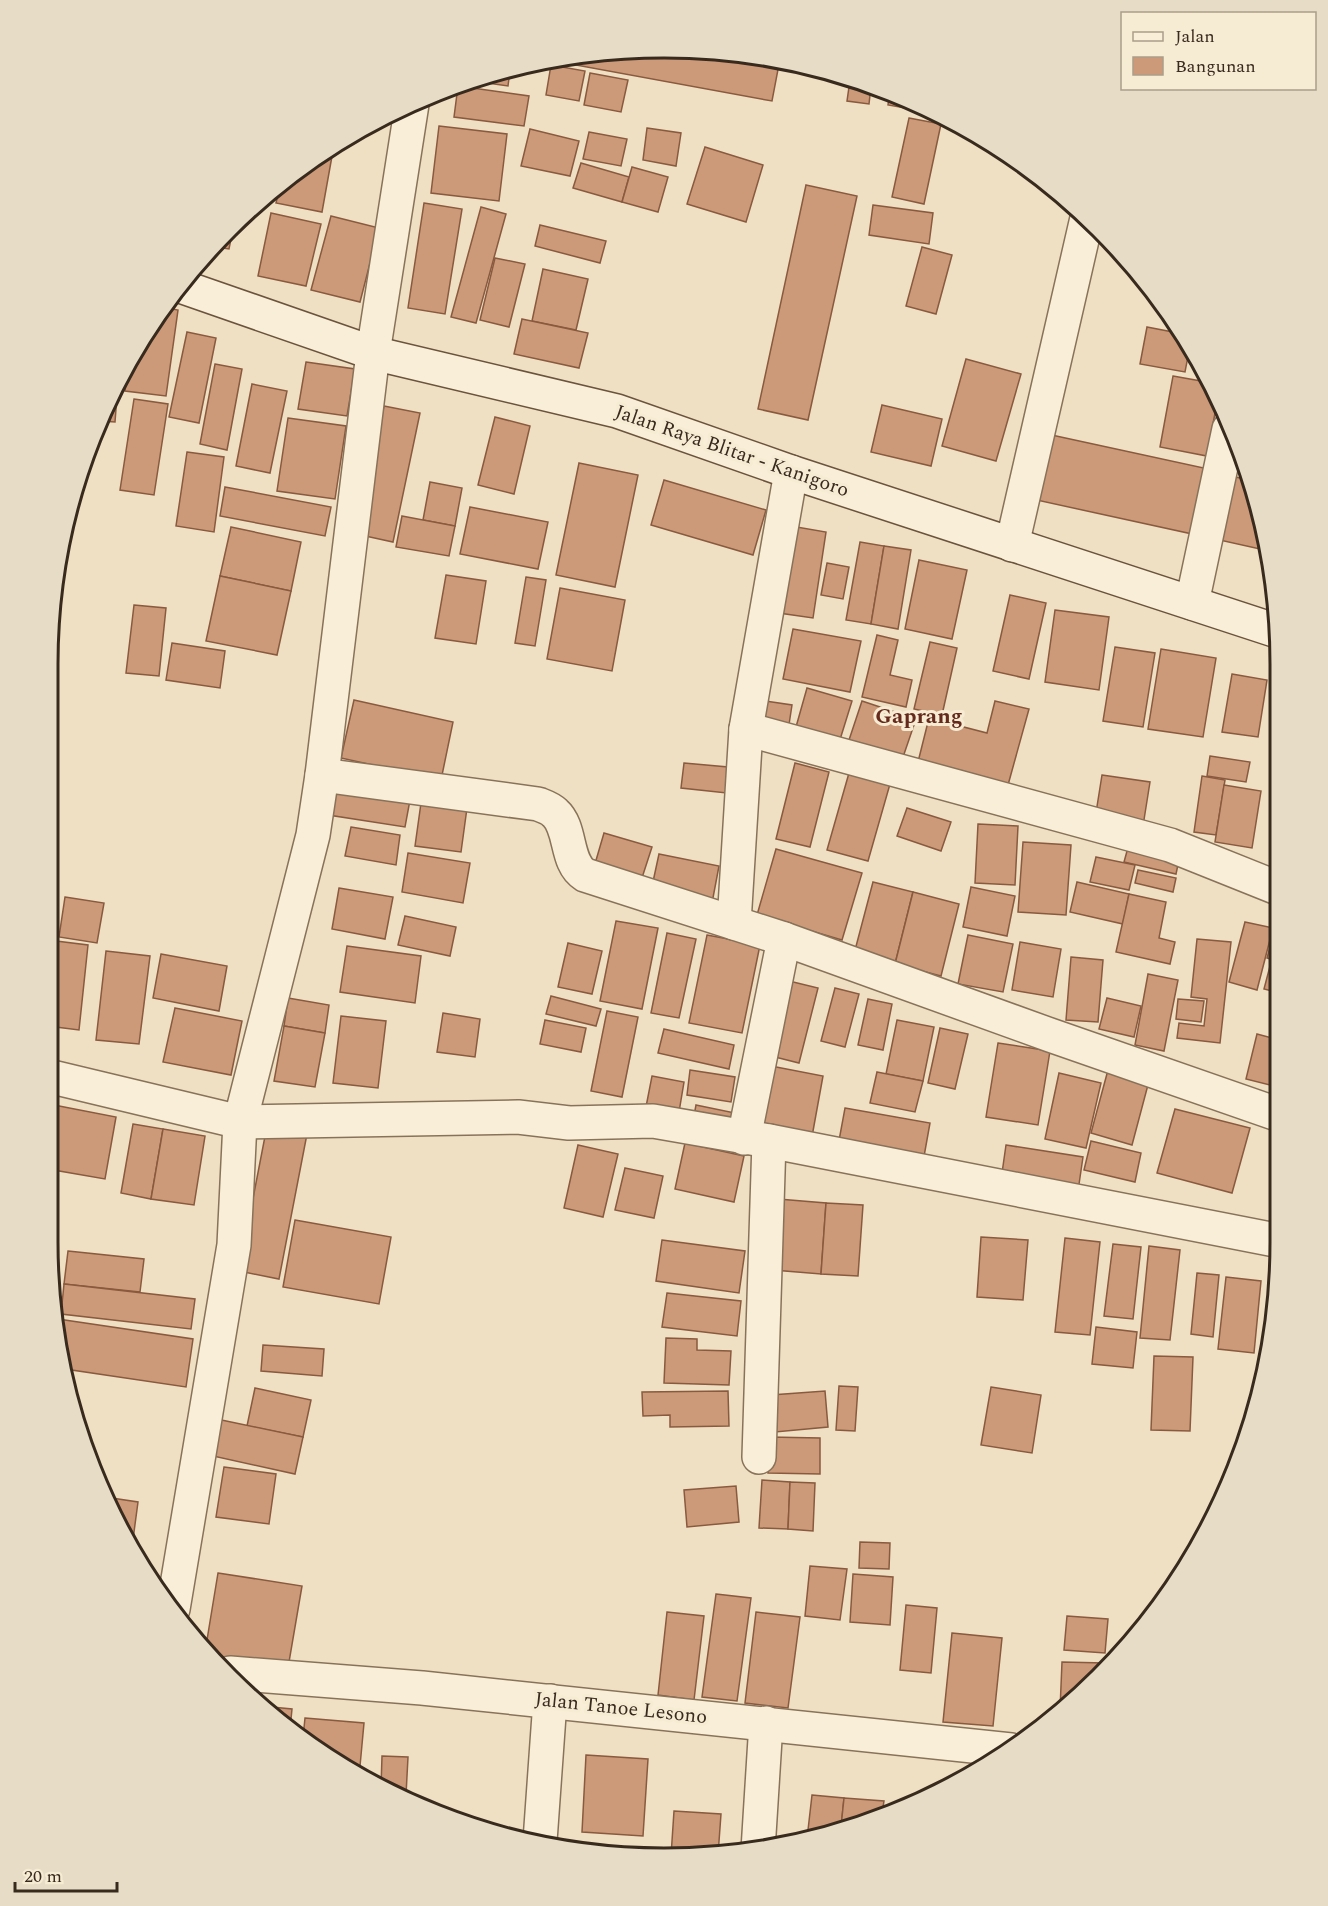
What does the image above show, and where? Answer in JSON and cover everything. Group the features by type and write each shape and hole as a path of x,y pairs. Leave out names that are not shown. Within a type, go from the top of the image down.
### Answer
{"street":[{"path":"175,1598 234,1245 240,1122 313,835 373,353 410,115"},
{"path":"1012,545 1084,229"},
{"name":"Jalan Raya Blitar - Kanigoro","path":"189,289 373,353 617,411 792,472 1268,628"},
{"path":"1191,603 1226,441"},
{"path":"734,923 746,729 792,472"},
{"path":"746,729 1170,845 1270,885"},
{"path":"322,775 538,804 550,809 559,818 580,872 784,939 1060,1039 1270,1111"},
{"path":"759,1457 757,1139 784,939"},
{"path":"58,1078 240,1122 518,1117 569,1123 653,1121 757,1139 1270,1239"},
{"name":"Jalan Tanoe Lesono","path":"240,1674 550,1701 995,1748"},
{"path":"540,1835 550,1701"},
{"path":"759,1840 766,1723"}],"building":[{"path":"664,58 704,60 778,69 772,101 577,65"},
{"path":"564,67 585,71 579,101 546,95 550,69"},
{"path":"590,73 628,80 621,112 584,105"},
{"path":"509,79 508,86 492,84"},
{"path":"849,88 870,95 869,104 847,101"},
{"path":"477,89 529,96 524,126 454,117 457,96"},
{"path":"909,118 941,126 924,204 892,197"},
{"path":"439,126 507,134 499,201 431,193"},
{"path":"647,128 681,133 676,166 643,160"},
{"path":"530,129 579,141 570,176 521,166"},
{"path":"589,132 627,139 621,166 583,159"},
{"path":"705,147 763,165 746,222 687,204"},
{"path":"332,159 322,212 276,203 277,199 295,184"},
{"path":"581,163 629,177 622,202 573,188"},
{"path":"632,167 668,177 658,212 622,202"},
{"path":"806,185 857,196 808,420 758,409"},
{"path":"424,203 462,209 445,314 408,308"},
{"path":"873,205 933,213 929,244 869,235"},
{"path":"481,207 506,214 476,323 451,317"},
{"path":"271,213 321,224 306,286 258,276"},
{"path":"331,216 379,228 360,302 311,290"},
{"path":"540,225 606,241 600,263 535,246"},
{"path":"922,247 952,255 936,314 906,306"},
{"path":"495,258 525,264 509,327 480,320"},
{"path":"543,269 588,279 576,330 532,321"},
{"path":"174,309 178,310 166,396 125,391 140,361 161,328"},
{"path":"522,319 588,333 579,368 514,354"},
{"path":"1147,327 1169,331 1187,360 1185,372 1140,364"},
{"path":"187,332 216,338 199,423 169,417"},
{"path":"966,359 1021,374 996,461 942,446"},
{"path":"306,362 355,369 347,416 298,409"},
{"path":"215,364 242,369 227,450 200,444"},
{"path":"1173,376 1199,381 1215,414 1207,456 1160,447"},
{"path":"252,384 287,391 270,473 236,466"},
{"path":"134,399 168,404 154,495 120,490"},
{"path":"882,405 942,419 931,466 871,452"},
{"path":"384,406 420,413 393,542 356,534"},
{"path":"116,407 115,422 110,422"},
{"path":"495,417 530,426 514,494 478,485"},
{"path":"288,418 346,426 335,499 277,491"},
{"path":"1047,434 1213,470 1197,535 1032,499"},
{"path":"187,452 224,457 214,532 176,526"},
{"path":"579,463 638,475 615,587 556,575"},
{"path":"1229,476 1240,478 1258,549 1215,539"},
{"path":"664,480 766,510 753,555 651,525"},
{"path":"430,482 462,488 455,526 423,520"},
{"path":"225,487 331,507 325,536 220,516"},
{"path":"470,507 548,522 538,569 460,554"},
{"path":"402,516 455,526 449,556 396,547"},
{"path":"785,525 826,532 813,618 772,612"},
{"path":"231,527 301,542 291,591 220,576"},
{"path":"860,542 884,546 871,624 846,620"},
{"path":"884,546 911,550 898,629 871,624"},
{"path":"919,560 967,570 952,639 905,629"},
{"path":"827,563 849,567 843,599 821,595"},
{"path":"446,575 486,581 476,644 435,638"},
{"path":"220,576 291,591 277,655 206,641"},
{"path":"526,577 546,580 535,646 515,643"},
{"path":"560,588 625,600 612,671 547,659"},
{"path":"1010,595 1046,603 1029,679 993,671"},
{"path":"134,605 166,608 159,676 126,673"},
{"path":"1055,610 1109,617 1099,690 1045,682"},
{"path":"793,629 861,641 850,692 783,679"},
{"path":"877,635 898,640 890,675 912,680 906,707 862,697"},
{"path":"930,642 957,648 942,715 914,709"},
{"path":"172,643 225,651 220,688 166,680"},
{"path":"1115,647 1155,653 1143,727 1103,721"},
{"path":"1161,649 1216,658 1203,737 1148,729"},
{"path":"1232,674 1267,680 1258,737 1222,732"},
{"path":"807,688 852,701 838,746 794,734"},
{"path":"354,700 453,722 441,780 341,758"},
{"path":"759,700 792,705 788,731 755,726"},
{"path":"862,701 916,719 902,760 848,743"},
{"path":"995,701 1029,709 1008,785 918,762 929,718 987,733"},
{"path":"1210,756 1250,762 1246,782 1207,776"},
{"path":"684,763 739,768 736,794 681,788"},
{"path":"795,763 829,772 810,847 776,839"},
{"path":"851,766 892,777 868,861 827,850"},
{"path":"1102,775 1150,782 1143,826 1095,819"},
{"path":"1202,776 1225,780 1216,835 1194,832"},
{"path":"1224,785 1261,791 1252,848 1215,842"},
{"path":"326,787 410,800 405,827 322,814"},
{"path":"421,803 467,808 461,852 415,846"},
{"path":"907,808 951,822 941,851 897,836"},
{"path":"978,824 1018,826 1015,885 975,883"},
{"path":"351,827 400,835 396,865 345,856"},
{"path":"604,833 652,847 639,887 592,874"},
{"path":"1023,842 1071,845 1066,915 1018,912"},
{"path":"1129,844 1180,855 1176,874 1124,862"},
{"path":"776,849 862,873 842,940 757,915"},
{"path":"408,853 470,863 463,903 402,892"},
{"path":"659,854 719,866 712,903 651,891"},
{"path":"1096,857 1135,865 1129,890 1090,882"},
{"path":"1138,870 1176,878 1173,892 1135,883"},
{"path":"873,882 913,892 895,964 854,954"},
{"path":"1077,882 1129,894 1123,924 1070,912"},
{"path":"971,887 1015,896 1007,936 963,927"},
{"path":"339,888 393,897 385,939 332,929"},
{"path":"913,892 959,904 941,976 895,964"},
{"path":"1129,894 1166,902 1159,938 1175,942 1170,964 1116,952"},
{"path":"65,897 104,903 97,943 59,937"},
{"path":"405,916 456,927 450,956 398,945"},
{"path":"616,921 658,928 642,1009 600,1001"},
{"path":"1245,922 1270,927 1270,940 1257,990 1229,982"},
{"path":"667,933 696,939 679,1018 651,1013"},
{"path":"707,935 760,945 742,1033 689,1023"},
{"path":"968,935 1013,944 1003,992 958,984"},
{"path":"1197,939 1231,942 1220,1043 1177,1038 1179,1023 1204,1026 1207,999 1191,997"},
{"path":"58,941 88,945 79,1030 58,1027"},
{"path":"1020,942 1061,949 1053,997 1012,990"},
{"path":"568,943 602,951 592,994 558,987"},
{"path":"347,946 421,956 415,1003 340,992"},
{"path":"106,951 150,956 139,1044 96,1040"},
{"path":"161,954 227,966 219,1011 153,998"},
{"path":"1071,957 1103,960 1098,1022 1066,1020"},
{"path":"1270,966 1270,990 1264,989"},
{"path":"1148,974 1178,980 1164,1051 1135,1045"},
{"path":"785,980 818,988 799,1063 767,1055"},
{"path":"835,988 859,994 845,1047 821,1041"},
{"path":"551,996 601,1009 596,1026 546,1014"},
{"path":"288,998 329,1005 325,1033 284,1026"},
{"path":"1107,998 1141,1006 1134,1037 1099,1029"},
{"path":"868,999 892,1004 883,1050 858,1045"},
{"path":"1178,999 1204,1001 1201,1022 1176,1019"},
{"path":"175,1008 242,1021 231,1075 163,1062"},
{"path":"607,1011 638,1017 622,1097 591,1091"},
{"path":"443,1013 480,1019 475,1057 437,1052"},
{"path":"341,1016 386,1021 378,1088 333,1083"},
{"path":"545,1020 586,1028 581,1052 540,1044"},
{"path":"897,1020 934,1027 923,1081 886,1074"},
{"path":"284,1026 325,1033 315,1087 274,1081"},
{"path":"940,1028 968,1034 955,1089 928,1083"},
{"path":"664,1029 734,1045 729,1069 658,1053"},
{"path":"1257,1034 1270,1037 1270,1085 1246,1079"},
{"path":"998,1043 1050,1051 1038,1125 986,1117"},
{"path":"771,1066 823,1076 811,1142 758,1132"},
{"path":"690,1070 735,1077 731,1102 687,1095"},
{"path":"1108,1070 1149,1081 1132,1145 1091,1133"},
{"path":"877,1072 923,1081 915,1112 870,1103"},
{"path":"1059,1073 1101,1083 1086,1148 1045,1139"},
{"path":"652,1076 684,1082 678,1118 645,1112"},
{"path":"696,1105 735,1113 732,1129 693,1121"},
{"path":"58,1106 116,1117 105,1179 58,1171"},
{"path":"845,1108 930,1123 923,1162 838,1146"},
{"path":"1175,1109 1250,1128 1232,1193 1157,1173"},
{"path":"133,1124 163,1129 151,1199 121,1193"},
{"path":"267,1126 307,1134 279,1279 239,1271"},
{"path":"163,1129 205,1136 194,1205 151,1199"},
{"path":"1091,1141 1141,1153 1135,1182 1084,1170"},
{"path":"685,1143 744,1156 734,1202 675,1189"},
{"path":"578,1145 618,1154 603,1217 564,1208"},
{"path":"1006,1145 1083,1157 1078,1191 1001,1180"},
{"path":"625,1168 663,1176 654,1218 615,1210"},
{"path":"778,1199 826,1203 821,1274 773,1270"},
{"path":"826,1203 863,1205 858,1276 821,1274"},
{"path":"295,1220 391,1237 379,1304 283,1287"},
{"path":"981,1237 1028,1240 1023,1300 977,1297"},
{"path":"1065,1238 1100,1242 1090,1335 1055,1332"},
{"path":"662,1240 745,1251 739,1293 656,1281"},
{"path":"1113,1244 1141,1247 1133,1319 1104,1316"},
{"path":"1149,1246 1180,1250 1170,1340 1140,1338"},
{"path":"68,1251 144,1259 140,1292 64,1284"},
{"path":"1197,1273 1219,1275 1213,1337 1191,1334"},
{"path":"1226,1277 1261,1281 1254,1353 1218,1349"},
{"path":"64,1284 195,1299 191,1329 63,1314"},
{"path":"667,1293 741,1301 737,1336 662,1327"},
{"path":"64,1320 193,1339 186,1387 72,1370"},
{"path":"1096,1327 1137,1332 1133,1368 1092,1364"},
{"path":"666,1338 697,1339 697,1350 731,1351 729,1385 664,1383"},
{"path":"263,1345 324,1349 322,1376 261,1371"},
{"path":"1154,1356 1193,1357 1190,1431 1151,1430"},
{"path":"839,1386 858,1387 855,1431 836,1430"},
{"path":"991,1387 1041,1395 1032,1453 981,1445"},
{"path":"255,1388 311,1400 303,1437 247,1426"},
{"path":"728,1391 729,1426 670,1427 670,1415 643,1416 642,1392"},
{"path":"825,1391 828,1427 775,1432 771,1395"},
{"path":"212,1418 303,1437 295,1474 204,1454"},
{"path":"769,1437 820,1438 820,1474 768,1473"},
{"path":"224,1467 276,1474 269,1524 216,1517"},
{"path":"762,1480 790,1482 788,1529 759,1528"},
{"path":"790,1482 815,1483 813,1531 788,1529"},
{"path":"736,1486 739,1522 687,1527 684,1490"},
{"path":"116,1499 138,1502 134,1534"},
{"path":"860,1542 890,1543 889,1569 859,1568"},
{"path":"810,1566 847,1569 840,1620 805,1616"},
{"path":"218,1573 302,1586 288,1668 225,1658 207,1639"},
{"path":"853,1574 893,1577 890,1625 850,1622"},
{"path":"716,1594 751,1598 737,1701 702,1697"},
{"path":"906,1605 937,1608 931,1673 900,1670"},
{"path":"667,1612 704,1616 694,1700 658,1695"},
{"path":"756,1612 800,1617 788,1708 745,1703"},
{"path":"1067,1616 1108,1619 1105,1653 1064,1650"},
{"path":"952,1633 1002,1638 993,1726 943,1722"},
{"path":"1062,1662 1099,1663 1092,1670 1060,1699"},
{"path":"278,1708 292,1709 291,1719"},
{"path":"305,1718 364,1723 360,1765 328,1745 304,1728"},
{"path":"586,1755 648,1759 643,1836 582,1832"},
{"path":"382,1756 408,1757 406,1790 381,1777"},
{"path":"812,1795 844,1798 842,1820 808,1830"},
{"path":"844,1798 884,1801 883,1806 842,1820"},
{"path":"674,1811 721,1814 719,1844 672,1848"}],"district":[{"name":"Gaprang","path":"919,716"}]}
